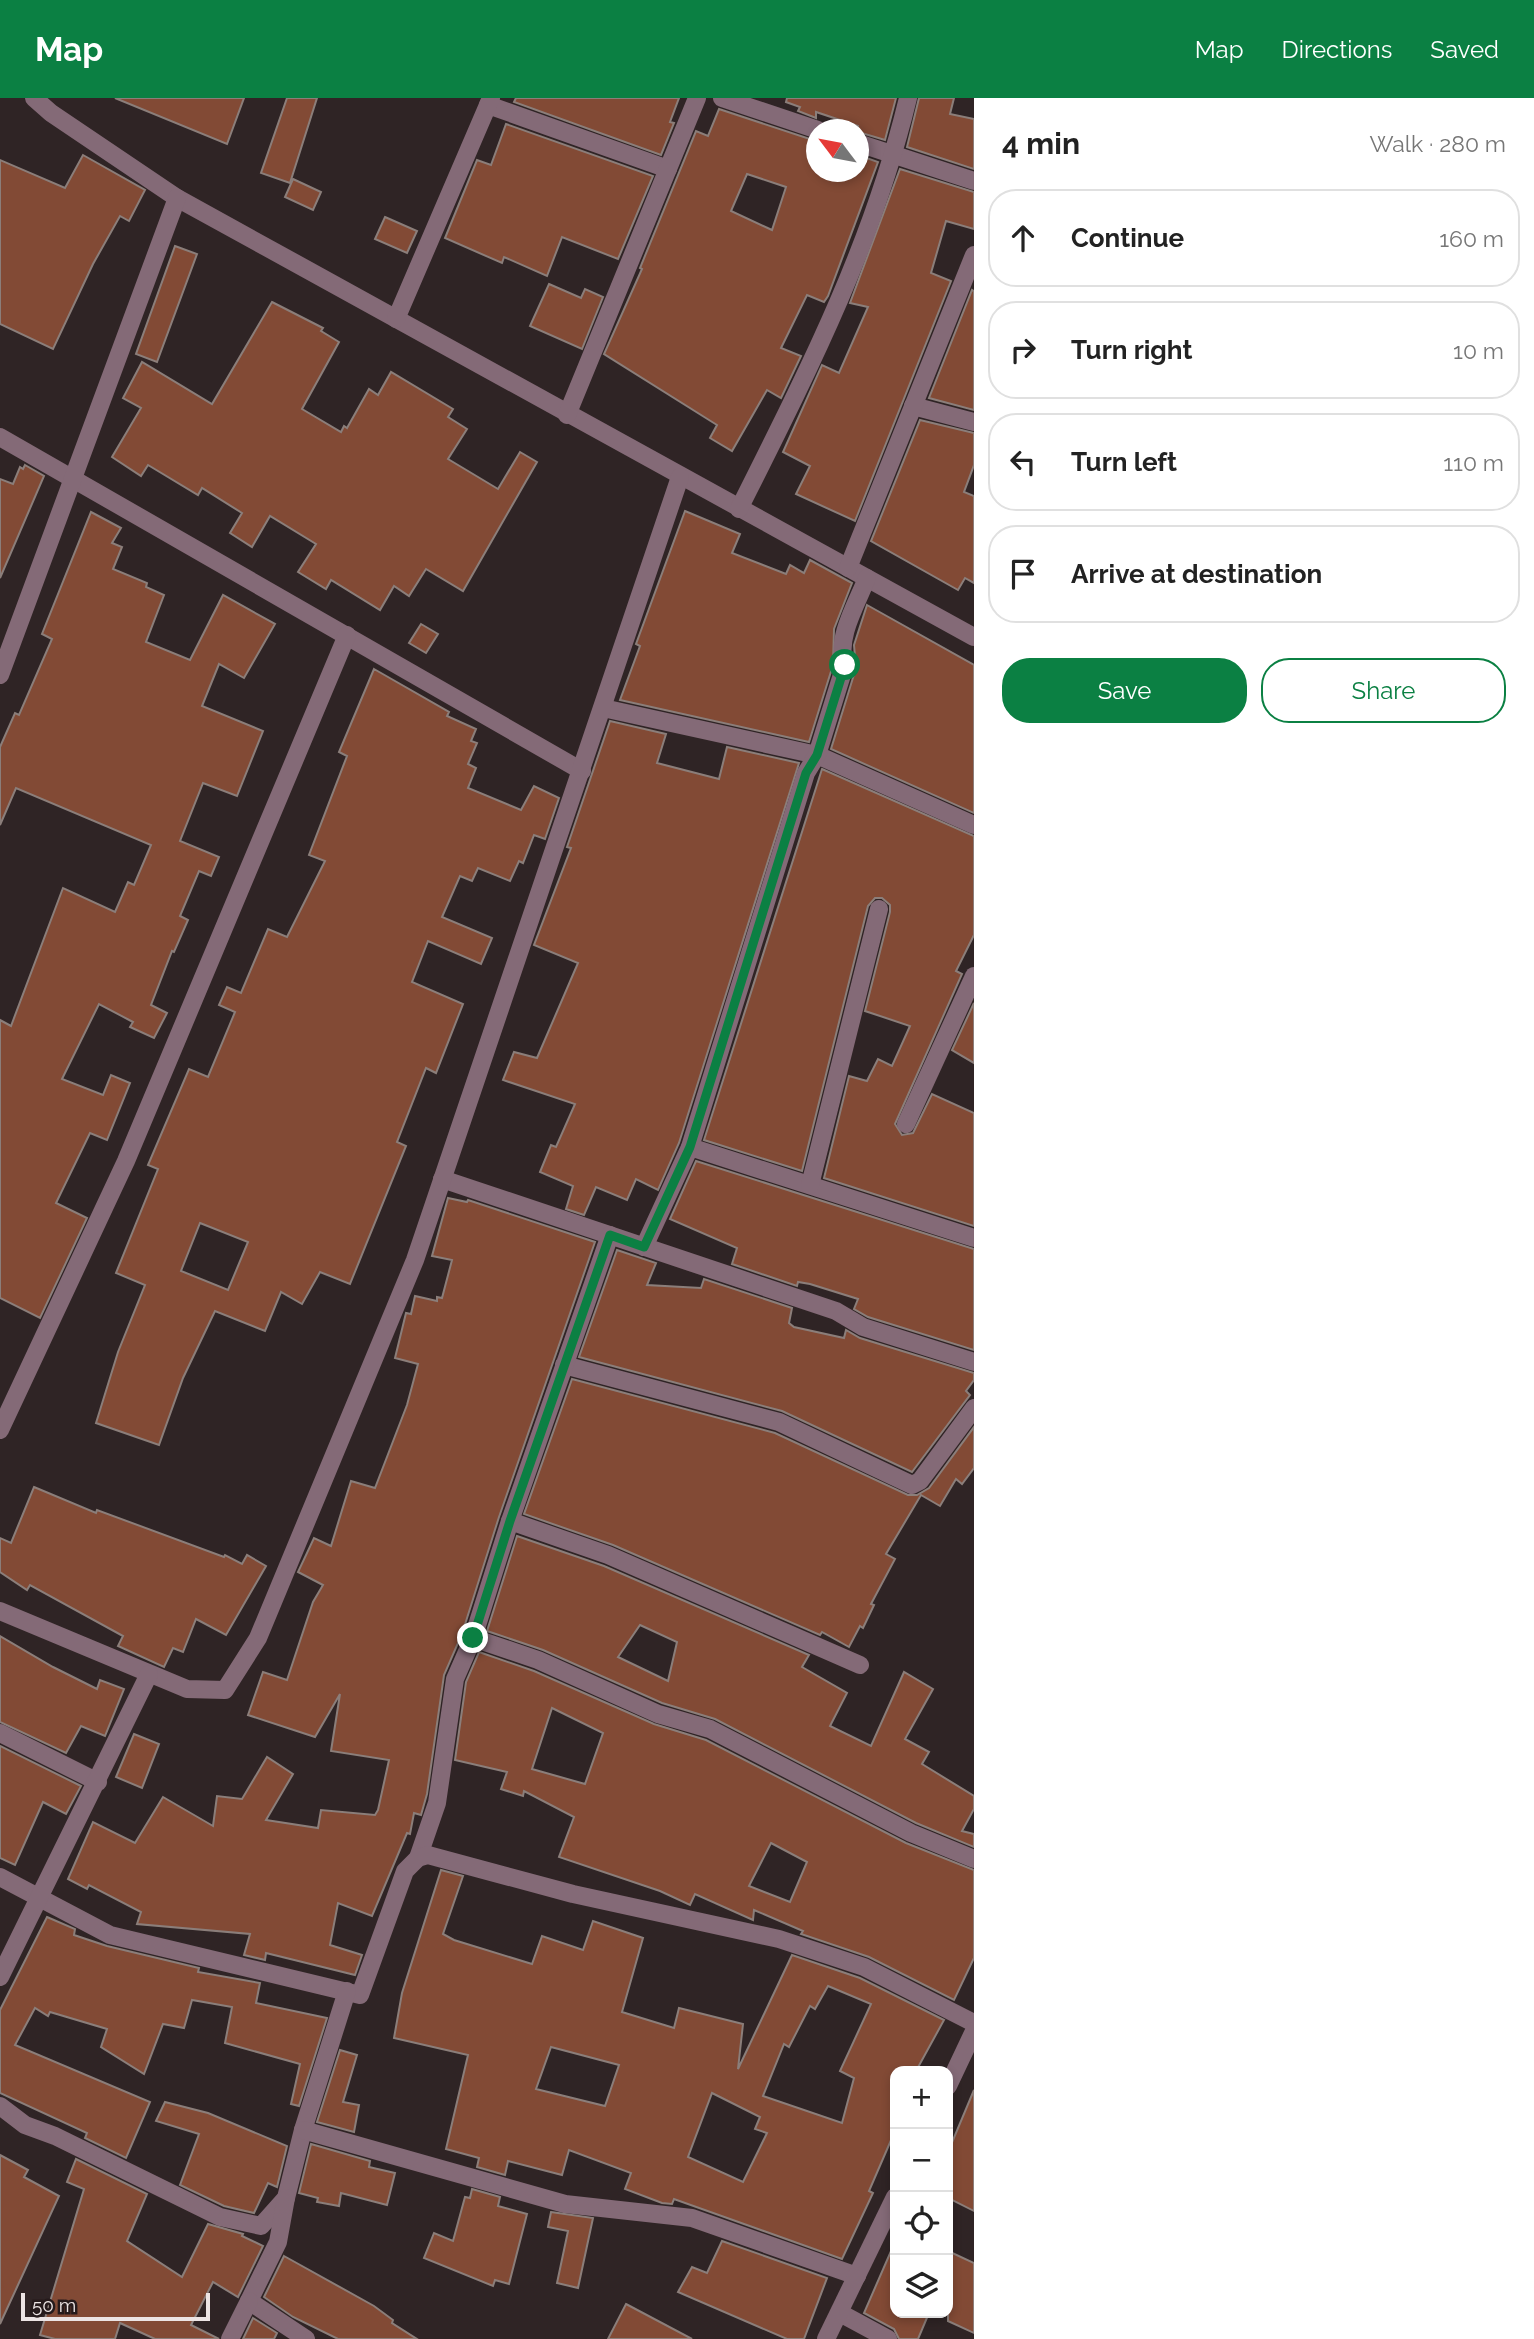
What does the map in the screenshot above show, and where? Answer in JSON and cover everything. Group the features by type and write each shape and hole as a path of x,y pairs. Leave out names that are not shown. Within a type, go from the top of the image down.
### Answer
{"street":[{"path":"34,98 51,113 177,198 567,415 974,636"},
{"path":"567,415 697,98"},
{"path":"722,98 806,126"},
{"path":"739,509 836,312 875,217 908,98"},
{"path":"396,319 489,101 668,169"},
{"path":"869,146 974,181"},
{"path":"0,675 177,198"},
{"path":"848,568 974,255"},
{"path":"913,406 974,422"},
{"path":"0,437 74,476 582,771"},
{"path":"0,1611 187,1689 225,1690 258,1638 415,1260 680,477"},
{"path":"644,1247 690,1147 806,773 817,755 845,665 841,654 843,641 867,578"},
{"path":"0,1430 126,1161 347,635"},
{"path":"603,708 817,755 974,825"},
{"path":"810,1185 879,909"},
{"path":"906,1124 974,976"},
{"path":"690,1147 974,1238"},
{"path":"442,1179 836,1311 863,1327 974,1362"},
{"path":"0,1877 41,1896 110,1935 360,1995 395,1891 405,1871 418,1858 437,1803 455,1679 473,1638 510,1521 610,1235"},
{"path":"564,1365 779,1422 912,1485 920,1481 974,1408"},
{"path":"510,1521 608,1555 860,1665"},
{"path":"473,1638 538,1660 658,1714 710,1729 911,1833 974,1859"},
{"path":"0,1977 149,1674"},
{"path":"0,1733 98,1782"},
{"path":"418,1858 428,1855 573,1894 779,1939 864,1967 974,2023"},
{"path":"230,2339 278,2242 303,2130 347,1991"},
{"path":"953,2075 974,2031"},
{"path":"0,2106 25,2124 220,2217 261,2226 286,2198"},
{"path":"303,2130 565,2204 692,2218 857,2276"},
{"path":"826,2339 890,2207"},
{"path":"249,2301 306,2339"},
{"path":"840,2312 888,2339"}],"building":[{"path":"115,98 244,98 227,144"},
{"path":"287,98 317,98 290,183 261,173"},
{"path":"516,98 679,98 670,122 674,123 661,155 514,102"},
{"path":"787,98 896,98 885,140 869,135 869,119 837,119 816,112 816,118 798,111 800,107 786,102"},
{"path":"919,98 954,98 950,114 974,119 974,169 907,147"},
{"path":"719,109 806,138 806,182 869,182 869,159 878,162 828,296 824,302 807,295 781,348 801,356 781,398 767,390 732,451 710,438 717,425 604,354 642,269 640,268 696,131 708,136","holes":["747,174 786,187 772,230 731,211"]},
{"path":"506,124 653,176 618,259 562,237 547,276 504,257 502,263 445,238 477,160 491,165"},
{"path":"83,155 145,190 129,221 120,216 93,264 53,349 0,324 0,160 65,188"},
{"path":"900,169 974,192 974,229 946,221 931,273 951,281 855,521 796,494 810,466 783,452 822,365 839,373 868,307 850,303"},
{"path":"293,179 321,192 313,210 285,197"},
{"path":"385,217 417,231 407,253 375,239"},
{"path":"175,246 197,254 157,362 136,354"},
{"path":"549,284 581,298 585,289 603,297 582,349 530,326"},
{"path":"972,290 974,291 974,410 929,398"},
{"path":"272,302 323,328 321,331 339,342 302,409 341,432 344,426 347,428 369,389 378,395 391,372 453,409 448,417 467,429 448,459 498,489 520,452 537,462 463,591 426,569 409,596 394,586 380,610 331,580 326,589 298,572 316,544 270,516 252,547 230,533 242,513 202,488 198,495 148,465 141,476 112,457 141,408 123,398 142,362 212,404"},
{"path":"920,420 974,433 974,465 964,492 974,496 974,583 965,578 958,590 871,541"},
{"path":"25,465 44,476 0,578 0,479 13,484 20,467 23,469"},
{"path":"685,511 740,534 732,553 786,574 790,565 804,573 810,560 852,583 834,629 833,665 809,742 620,700 640,646 636,644"},
{"path":"91,512 121,528 112,543 122,547 113,569 147,583 146,587 164,595 146,642 190,660 223,595 275,624 244,678 219,664 202,706 263,731 237,796 203,783 180,841 219,857 211,876 199,871 180,916 188,920 174,952 172,951 151,1005 167,1013 154,1038 130,1027 133,1022 99,1004 62,1079 103,1095 111,1075 130,1083 107,1140 90,1133 56,1203 87,1218 40,1318 0,1298 0,1020 11,1026 63,888 115,912 128,882 134,885 151,845 16,788 0,825 0,747 15,713 19,715 52,639 42,634"},
{"path":"867,605 974,665 974,813 831,749 856,668 854,645"},
{"path":"421,624 438,634 426,653 409,643"},
{"path":"374,669 449,712 447,716 476,729 471,741 477,743 468,764 476,768 468,788 521,810 534,786 559,798 545,839 534,835 523,863 519,861 510,881 478,868 472,881 460,876 442,917 492,938 481,964 428,941 412,982 463,1004 436,1073 426,1068 397,1142 406,1146 350,1284 320,1272 302,1304 281,1292 265,1331 215,1311 183,1378 159,1445 96,1423 118,1352 145,1285 116,1273 158,1169 148,1165 189,1069 208,1077 235,1012 219,1005 227,987 241,993 268,929 287,937 325,861 309,855 347,756 339,752","holes":["200,1223 248,1242 228,1290 181,1271"]},
{"path":"610,721 666,734 657,763 719,779 727,747 799,763 679,1143 658,1190 636,1179 627,1200 596,1187 584,1215 566,1209 573,1186 540,1172 551,1145 556,1147 575,1104 503,1080 514,1052 537,1058 578,963 534,945 571,848 567,847"},
{"path":"822,769 974,836 974,935 956,971 962,974 895,1124 902,1135 913,1133 932,1094 974,1113 974,1226 824,1178 849,1076 867,1081 878,1059 892,1066 910,1026 865,1011 890,912 890,905 882,898 875,898 868,906 802,1171 704,1140"},
{"path":"974,1003 974,1063 952,1050"},
{"path":"696,1161 974,1249 974,1350 868,1317 854,1309 858,1299 810,1284 798,1282 797,1286 732,1264 737,1248 670,1219"},
{"path":"448,1198 468,1200 595,1242 499,1517 462,1634 444,1675 427,1794 421,1815 414,1813 410,1834 407,1833 372,1916 338,1903 330,1945 362,1955 355,1975 266,1953 265,1960 244,1955 250,1934 137,1924 141,1912 89,1885 87,1889 68,1879 93,1822 135,1843 163,1797 213,1826 217,1796 242,1799 267,1757 293,1774 266,1820 318,1828 321,1810 375,1815 378,1810 389,1760 331,1751 340,1694 315,1737 248,1715 263,1672 287,1680 313,1602 323,1585 298,1572 314,1538 331,1546 351,1481 375,1488 407,1405 418,1364 395,1358 406,1313 411,1314 415,1296 437,1301 437,1297 442,1298 452,1260 432,1256"},
{"path":"617,1250 656,1263 647,1285 701,1288 704,1279 792,1308 789,1323 794,1327 844,1338 846,1330 860,1338 974,1373 974,1380 966,1391 970,1395 912,1472 782,1411 579,1357"},
{"path":"572,1379 775,1433 908,1495 917,1495 929,1488 974,1427 974,1468 962,1484 956,1479 940,1506 921,1495 886,1554 895,1559 871,1604 874,1605 863,1628 860,1626 849,1647 822,1632 820,1635 613,1545 524,1514"},
{"path":"34,1487 96,1513 97,1510 224,1557 225,1555 242,1564 247,1555 266,1566 226,1635 196,1619 183,1652 173,1648 164,1667 118,1646 123,1636 30,1585 27,1590 0,1572 0,1538 11,1543"},
{"path":"517,1536 604,1566 809,1655 802,1667 847,1693 830,1726 871,1746 904,1672 933,1689 905,1739 929,1752 922,1764 974,1796 974,1809 962,1831 974,1834 974,1847 916,1823 715,1719 662,1703 543,1650 487,1631","holes":["640,1625 677,1642 668,1681 618,1657"]},
{"path":"0,1636 97,1689 100,1680 124,1689 105,1736 81,1726 66,1753 0,1722"},
{"path":"479,1652 534,1671 654,1724 706,1740 906,1843 974,1870 974,1958 954,2000 869,1957 801,1934 803,1931 754,1910 753,1920 695,1894 690,1905 660,1891 559,1857 574,1817 524,1791 523,1796 501,1789 507,1772 455,1760 466,1682","holes":["552,1708 603,1733 585,1784 532,1769","771,1843 807,1862 790,1902 749,1886"]},
{"path":"134,1734 159,1744 142,1788 116,1777"},
{"path":"0,1746 81,1786 66,1814 43,1802 15,1865 0,1858"},
{"path":"441,1870 463,1876 443,1934 454,1940 532,1964 542,1936 583,1950 593,1921 643,1938 622,2012 674,2028 679,2008 743,2024 738,2069 792,1955 860,1978 944,2020 919,2066 890,2066 890,2143 869,2191 873,2193 842,2259 674,2199 672,2204 662,2203 625,2189 631,2173 569,2150 562,2175 508,2161 505,2175 477,2167 479,2158 446,2149 468,2055 394,2038 402,1993","holes":["828,1986 871,2004 840,2071 854,2078 842,2123 763,2096 784,2044 789,2047 810,2006 815,2009","551,2047 619,2065 605,2106 536,2089","712,2093 760,2117 755,2129 767,2133 743,2182 688,2157"]},
{"path":"47,1917 75,1929 74,1935 107,1946 199,1968 198,1972 260,1983 256,2003 327,2018 299,2106 291,2104 300,2064 225,2043 232,2007 192,2000 184,2028 163,2024 144,2074 101,2047 107,2029 50,2012 48,2016 35,2008 15,2045 150,2102 126,2158 85,2138 87,2133 0,2093 0,2010"},
{"path":"340,2050 357,2055 343,2102 359,2105 354,2132 317,2122"},
{"path":"974,2090 974,2211 953,2200 953,2140"},
{"path":"165,2102 208,2113 287,2146 277,2187 268,2183 254,2213 224,2206 180,2185 199,2134 156,2121"},
{"path":"311,2144 370,2161 369,2167 395,2173 387,2205 341,2193 339,2206 317,2202 318,2198 299,2193"},
{"path":"0,2155 28,2170 24,2177 59,2196 0,2324"},
{"path":"76,2159 147,2194 127,2241 182,2277 208,2224 243,2234 242,2236 263,2246 238,2297 213,2282 191,2325 219,2339 155,2339 120,2323 115,2339 55,2339 40,2335 84,2189 67,2182"},
{"path":"472,2189 500,2197 498,2206 527,2214 509,2284 495,2280 493,2286 424,2258 434,2233 453,2241 465,2197 470,2198"},
{"path":"551,2212 593,2218 578,2288 557,2283 568,2231 548,2227"},
{"path":"722,2241 827,2278 804,2339 787,2339 678,2292 692,2267 707,2273"},
{"path":"890,2253 890,2318 927,2318 918,2339 899,2339 894,2329 864,2313"},
{"path":"953,2253 974,2263 974,2333 948,2321 948,2318 953,2318"},
{"path":"284,2256 374,2306 393,2320 392,2323 417,2339 338,2339 293,2317 264,2297"},
{"path":"626,2304 692,2339 608,2339"},
{"path":"253,2318 277,2333 274,2339 243,2339"}],"route":[{"path":"473,1638 510,1521 610,1235 644,1247 690,1147 806,773 817,755 845,665"}]}
